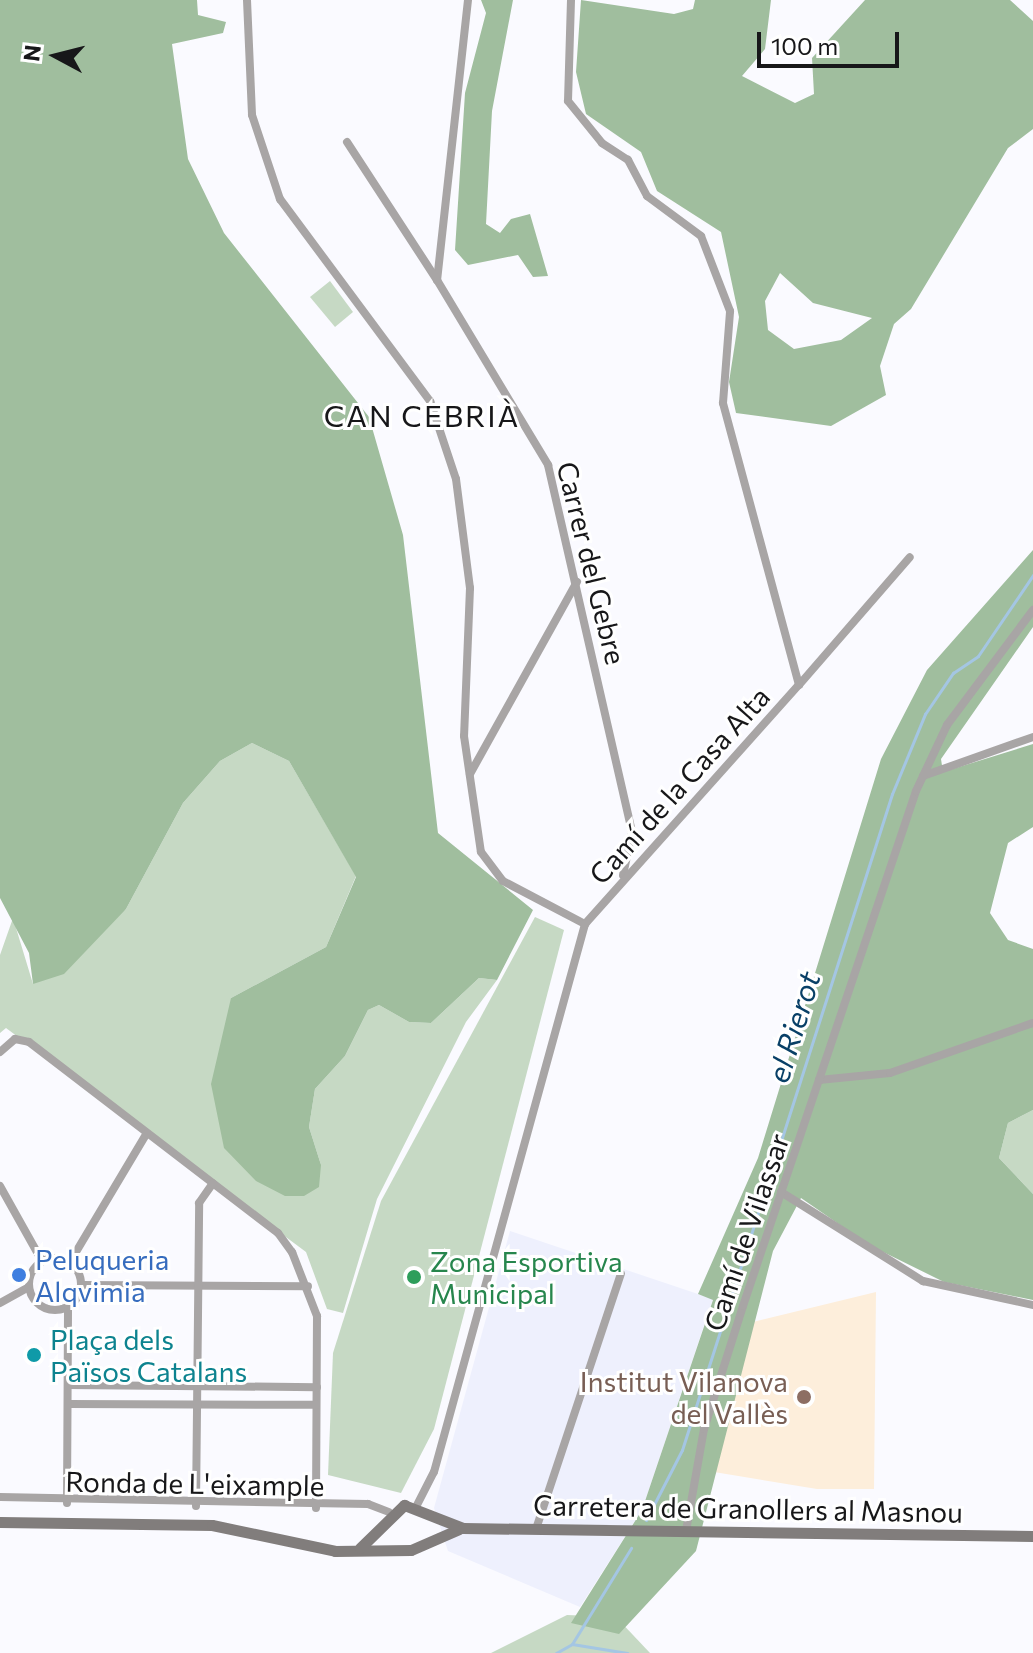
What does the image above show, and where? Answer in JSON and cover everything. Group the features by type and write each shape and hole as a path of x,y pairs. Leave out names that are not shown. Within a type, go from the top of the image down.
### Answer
{"main road":[{"path":"360,1548 387,1517 420,1511 426,1539"},
{"name":"Carretera de Granollers al Masnou","path":"420,1511 463,1528"},
{"path":"0,1520 212,1525 335,1551 394,1547 387,1517"},
{"name":"Carretera de Granollers al Masnou","path":"394,1547 411,1550 426,1539 463,1528 1033,1536"}],"street":[{"path":"247,0 252,115 280,199 430,401 456,479 469,572 462,688 470,775 488,864 503,881 585,924"},
{"path":"437,280 468,0"},
{"name":"Camí de la Casa Alta","path":"420,1511 434,1472 585,924 621,880 692,810 799,685 723,403 733,325 715,267 701,236 647,196 628,160 602,143 568,101 571,0"},
{"name":"Carrer del Gebre","path":"347,142 437,280 548,465 632,833 621,880"},
{"path":"799,685 910,557"},
{"path":"470,775 577,582"},
{"name":"Camí de Vilassar","path":"686,1531 704,1429 923,776 947,725 1033,610"},
{"path":"923,776 1033,737"},
{"path":"819,1080 890,1073 1033,1023"},
{"path":"0,1052 15,1039 147,1133 278,1233 308,1286 317,1316 316,1508"},
{"path":"70,1262 147,1133"},
{"path":"196,1506 199,1203 213,1183"},
{"path":"0,1186 42,1261"},
{"path":"781,1192 923,1281 1033,1305"},
{"path":"42,1261 70,1262"},
{"path":"0,1303 29,1287 42,1261"},
{"path":"70,1262 81,1285"},
{"path":"536,1529 621,1274"},
{"path":"81,1285 308,1286"},
{"path":"67,1503 68,1306 81,1285"},
{"path":"29,1287 47,1309 68,1306"},
{"path":"68,1385 317,1387"},
{"path":"68,1404 316,1405"},
{"name":"Ronda de L'eixample","path":"0,1497 67,1503 196,1506 316,1508 368,1504 387,1517"}],"shaded area":[{"path":"510,1231 713,1299 642,1510 580,1607 448,1551 434,1508"},
{"name":"Institut Vilanova del Vallès","path":"876,1292 874,1489 817,1489 714,1472 753,1322"}],"green space":[{"path":"0,0 197,0 198,15 226,22 223,33 172,44 188,159 224,233 369,417 403,535 438,833 533,910 497,980 479,978 431,1023 409,1022 379,1005 368,1010 345,1056 315,1089 309,1127 321,1165 319,1187 304,1196 285,1196 256,1181 224,1148 211,1084 231,998 326,947 356,877 289,761 252,743 220,761 183,803 126,909 64,974 33,984 29,953 0,898"},
{"path":"481,0 513,0 492,111 486,224 500,233 511,219 530,214 548,276 533,277 518,255 468,265 455,250 465,93 486,13"},
{"path":"581,0 674,14 693,9 695,0 771,0 765,49 742,76 795,103 814,94 812,58 865,0 1010,0 1033,21 1033,129 1008,148 911,309 894,324 880,366 886,395 831,426 736,413 729,382 739,317 721,232 657,191 641,152 586,114 576,72","holes":["780,273 813,303 872,318 841,340 794,349 768,330 765,301"]},
{"path":"330,281 353,312 335,327 310,297"},
{"path":"1033,550 1033,627 941,759 943,772 1033,744 1033,827 1008,843 990,913 1008,940 1033,949 1033,1110 1008,1123 999,1158 1033,1194 1033,1300 944,1282 869,1245 801,1198 773,1251 696,1551 619,1634 571,1623 642,1510 713,1300 698,1294 758,1158 881,759 927,670"},
{"path":"252,743 289,761 356,876 326,947 231,998 321,1165 309,1127 315,1089 345,1056 368,1010 379,1005 409,1022 431,1023 479,978 497,980 466,1022 377,1199 343,1313 327,1309 306,1252 6,1028 0,1033 0,955 13,918 33,984 126,909 183,803 220,761"},
{"name":"Zona Esportiva Municipal","path":"535,917 564,930 434,1429 401,1493 328,1475 333,1353 381,1201"},
{"path":"1033,1110 1033,1194 999,1158 1008,1123"},
{"path":"567,1615 616,1617 650,1653 491,1653"}],"waterway":[{"name":"el Rierot","path":"646,1520 682,1450 892,794 925,714 953,673 978,656 1033,575"},
{"name":"el Rierot","path":"572,1644 631,1548"},
{"path":"556,1653 572,1644 627,1653"}],"place":[{"name":"Peluqueria Alqvimia","path":"19,1275"},
{"name":"Zona Esportiva Municipal","path":"414,1277"},
{"name":"Plaça dels Països Catalans","path":"34,1355"},
{"name":"Institut Vilanova del Vallès","path":"804,1397"}],"district":[{"name":"CAN CEBRIÀ","path":"422,415"}]}
